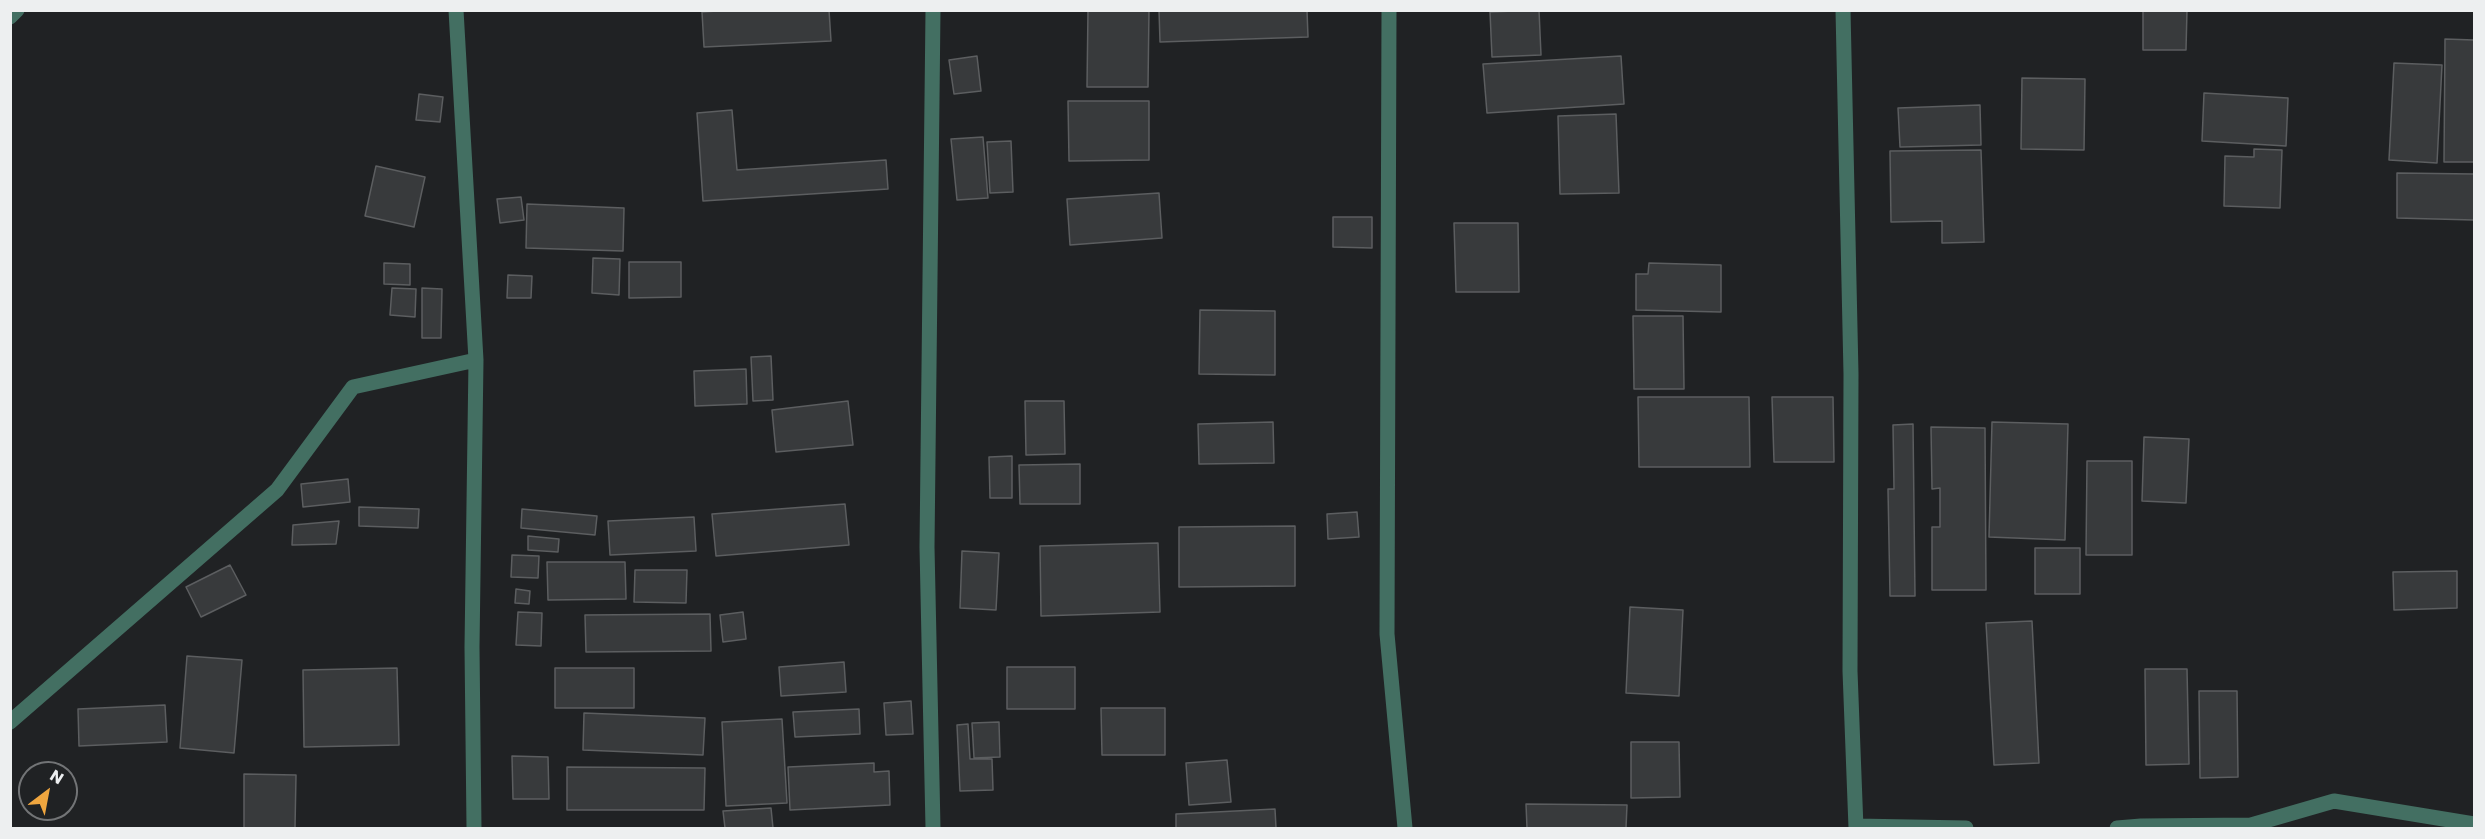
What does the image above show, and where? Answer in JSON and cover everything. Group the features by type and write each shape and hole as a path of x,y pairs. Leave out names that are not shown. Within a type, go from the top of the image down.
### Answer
{"street":[{"path":"10,17 17,10"},
{"path":"456,10 476,360 472,647 474,828"},
{"path":"933,10 927,547 933,828"},
{"path":"1389,10 1387,634 1405,828"},
{"path":"1843,10 1851,374 1850,671 1856,827 1966,828"},
{"path":"10,722 277,490 353,387 476,360"},
{"path":"2117,828 2251,825 2334,801 2475,824"}],"building":[{"path":"829,10 831,41 704,47 702,12"},
{"path":"1088,10 1149,10 1148,87 1087,87"},
{"path":"1159,10 1307,10 1308,37 1160,42"},
{"path":"1539,10 1541,55 1492,57 1490,12"},
{"path":"2143,10 2187,10 2186,50 2143,50"},
{"path":"2445,39 2474,40 2474,162 2444,162"},
{"path":"977,56 981,91 954,94 949,60"},
{"path":"1621,56 1624,104 1487,113 1483,64"},
{"path":"2394,63 2442,65 2437,163 2389,160"},
{"path":"2022,78 2085,79 2084,150 2021,149"},
{"path":"2204,93 2288,98 2286,146 2202,141"},
{"path":"419,94 443,97 440,122 416,120"},
{"path":"1068,101 1149,101 1149,160 1069,161"},
{"path":"1980,105 1981,145 1900,147 1898,108"},
{"path":"732,110 737,170 886,160 888,189 703,201 697,113"},
{"path":"1616,114 1619,193 1560,194 1558,116"},
{"path":"983,137 988,198 957,200 951,139"},
{"path":"1011,141 1013,192 990,193 987,142"},
{"path":"2254,149 2282,150 2280,208 2224,206 2225,156 2254,157"},
{"path":"1981,150 1984,242 1942,243 1942,221 1891,222 1890,151"},
{"path":"376,166 425,177 414,227 365,216"},
{"path":"2397,173 2474,174 2474,220 2397,218"},
{"path":"1159,193 1162,238 1070,245 1067,199"},
{"path":"521,197 524,220 500,223 497,199"},
{"path":"527,204 624,208 623,251 526,248"},
{"path":"1333,217 1372,217 1372,248 1333,247"},
{"path":"1454,223 1518,223 1519,292 1456,292"},
{"path":"593,258 620,259 619,295 592,293"},
{"path":"629,262 681,262 681,297 629,298"},
{"path":"384,263 410,264 410,285 384,284"},
{"path":"1649,263 1721,265 1721,312 1636,310 1636,274 1648,274"},
{"path":"508,275 532,276 531,298 507,298"},
{"path":"392,288 416,289 415,317 390,315"},
{"path":"422,288 442,289 441,338 422,338"},
{"path":"1200,310 1275,311 1275,375 1199,374"},
{"path":"1633,316 1683,316 1684,389 1634,389"},
{"path":"771,356 773,400 753,401 751,357"},
{"path":"746,369 747,404 695,406 694,371"},
{"path":"1638,397 1749,397 1750,467 1639,467"},
{"path":"1772,397 1833,397 1834,462 1774,462"},
{"path":"848,401 853,445 776,452 772,410"},
{"path":"1025,401 1064,401 1065,454 1026,455"},
{"path":"1273,422 1274,463 1199,464 1198,424"},
{"path":"1992,422 2068,424 2065,540 1989,537"},
{"path":"1913,424 1915,596 1890,596 1888,489 1894,489 1893,425"},
{"path":"1931,427 1985,428 1986,590 1932,590 1932,527 1940,527 1940,488 1932,489"},
{"path":"2144,437 2189,439 2186,503 2142,501"},
{"path":"1012,456 1012,498 990,498 989,457"},
{"path":"2087,461 2132,461 2132,555 2086,555"},
{"path":"1080,464 1080,504 1020,504 1019,465"},
{"path":"348,479 350,502 303,507 301,484"},
{"path":"845,504 849,545 716,556 712,514"},
{"path":"359,507 419,509 418,528 359,526"},
{"path":"522,509 597,516 595,535 521,528"},
{"path":"1357,512 1359,537 1328,539 1327,514"},
{"path":"694,517 696,551 610,555 608,521"},
{"path":"339,521 336,544 292,545 293,525"},
{"path":"1295,526 1295,586 1179,587 1179,527"},
{"path":"528,536 559,539 558,552 528,550"},
{"path":"1158,543 1160,612 1041,616 1040,546"},
{"path":"2035,548 2080,548 2080,594 2035,594"},
{"path":"962,551 999,553 996,610 960,608"},
{"path":"512,555 539,556 538,578 511,577"},
{"path":"547,562 625,562 626,599 548,600"},
{"path":"230,565 246,595 201,617 186,587"},
{"path":"635,570 687,570 686,603 634,602"},
{"path":"2457,571 2457,608 2394,610 2393,572"},
{"path":"516,589 530,591 529,604 515,603"},
{"path":"1630,607 1683,610 1679,696 1626,693"},
{"path":"518,612 542,613 541,646 516,645"},
{"path":"743,612 746,639 723,642 720,615"},
{"path":"710,614 711,651 586,652 585,615"},
{"path":"2032,621 2039,763 1994,765 1986,623"},
{"path":"187,656 242,660 234,753 180,748"},
{"path":"844,662 846,692 781,696 779,667"},
{"path":"1007,667 1075,667 1075,709 1007,709"},
{"path":"397,668 399,745 304,747 303,670"},
{"path":"555,668 634,668 634,708 555,708"},
{"path":"2145,669 2187,669 2189,764 2146,765"},
{"path":"2199,691 2237,691 2238,777 2200,778"},
{"path":"911,701 913,734 886,735 884,703"},
{"path":"165,705 167,742 79,746 78,709"},
{"path":"1101,708 1165,708 1165,755 1102,755"},
{"path":"859,709 860,734 795,737 793,712"},
{"path":"584,713 705,718 703,755 583,750"},
{"path":"782,719 787,803 726,806 722,722"},
{"path":"999,722 1000,757 974,758 972,723"},
{"path":"968,724 970,759 992,759 993,790 960,791 957,725"},
{"path":"1631,742 1679,742 1680,797 1631,798"},
{"path":"512,756 548,757 549,799 513,799"},
{"path":"1227,760 1231,802 1189,805 1186,763"},
{"path":"874,763 874,772 889,771 890,805 790,810 788,767"},
{"path":"567,767 705,768 704,810 567,810"},
{"path":"244,774 296,775 295,828 244,828"},
{"path":"1526,804 1627,805 1626,828 1527,828"},
{"path":"771,808 773,828 725,828 723,811"},
{"path":"1275,809 1276,828 1176,828 1176,814"}]}
